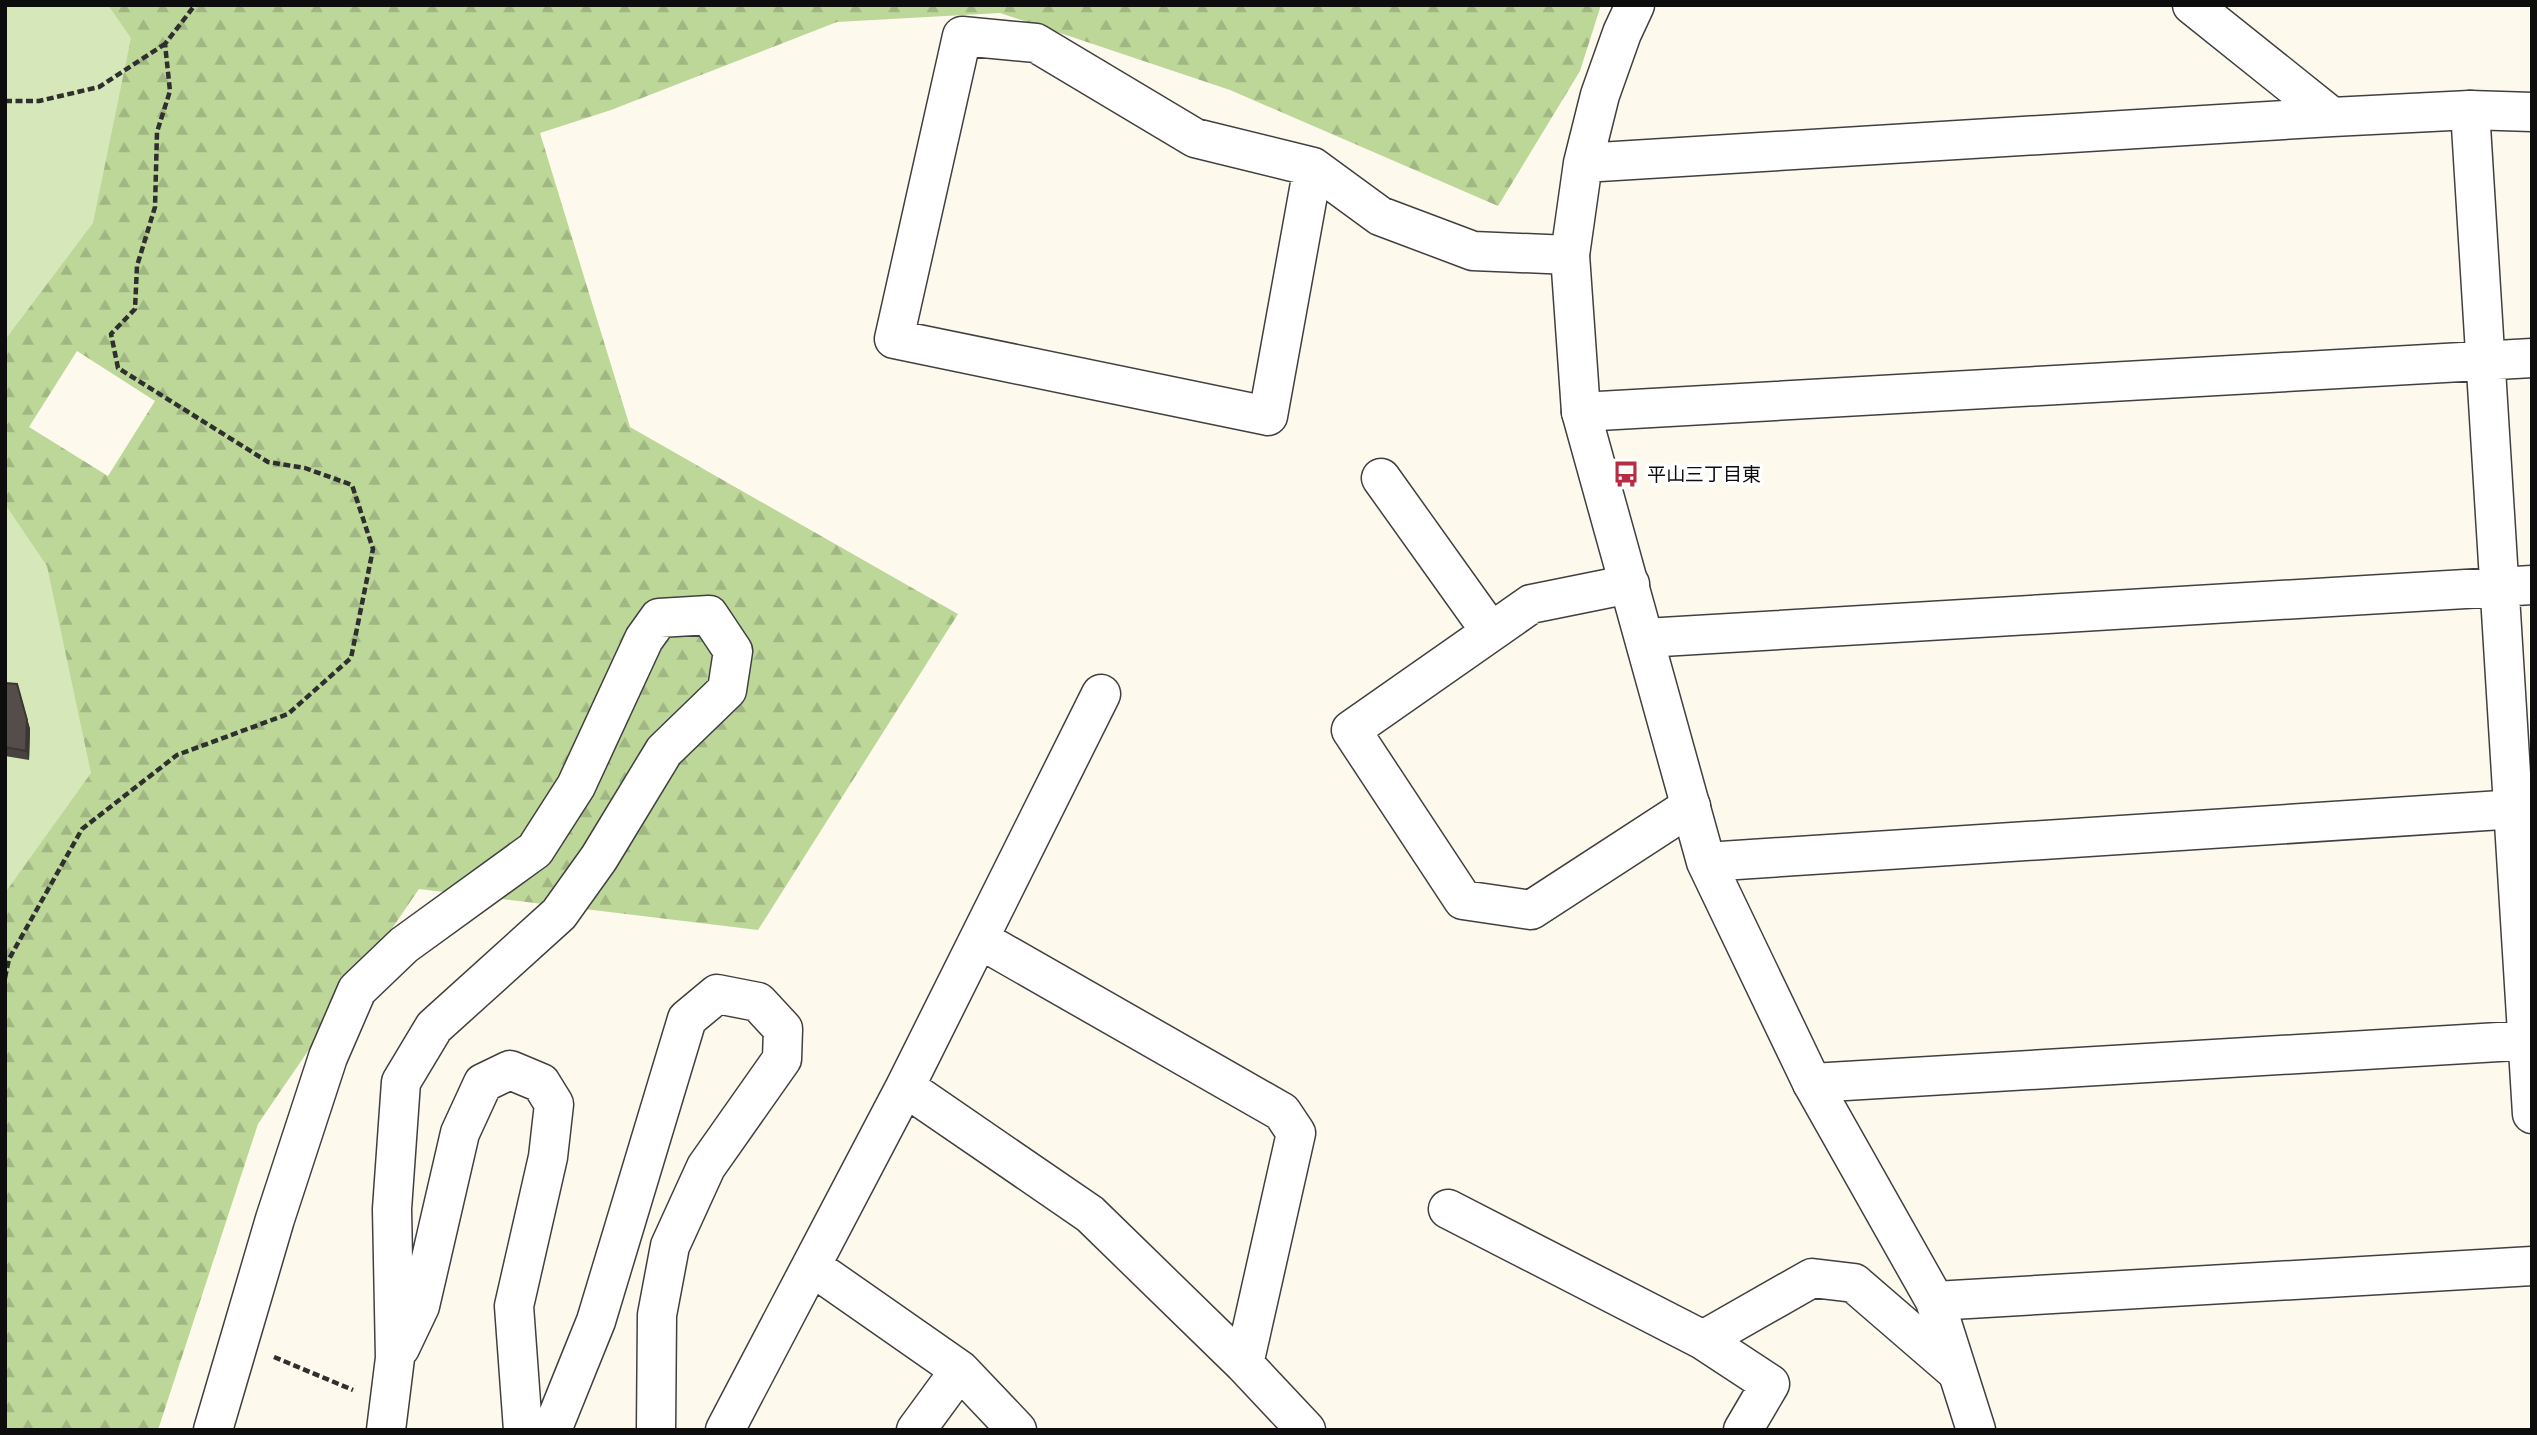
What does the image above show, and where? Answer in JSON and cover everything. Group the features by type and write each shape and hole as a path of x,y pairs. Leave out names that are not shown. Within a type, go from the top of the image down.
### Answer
{"street":[{"path":"1635,5 1600,95 1583,163 1570,255 1581,412 1706,862 1812,1083 1935,1301 1976,1430"},
{"path":"2192,5 2332,117"},
{"path":"1313,167 1268,416 894,339 962,37 1036,43 1195,138 1313,167 1380,216 1473,251 1570,255"},
{"path":"1583,163 2509,106 2485,360 2515,586 2532,1114"},
{"path":"1581,412 2532,358"},
{"path":"1381,478 1491,632"},
{"path":"1630,584 1531,604 1350,730 1464,900 1531,910 1691,806"},
{"path":"1645,638 2515,586"},
{"path":"213,1430 275,1219 328,1057 357,990 404,945 535,850 576,786 644,639 659,618 709,615 733,651 727,690 664,751 599,858 559,914 434,1027 401,1082 392,1209 395,1359 386,1430"},
{"path":"725,1430 905,1087 1101,694"},
{"path":"1706,862 2522,809"},
{"path":"979,939 1282,1112 1296,1133 1244,1364"},
{"path":"552,1430 596,1321 687,1018 717,994 758,1002 783,1029 782,1059 706,1167 670,1247 657,1315 656,1430"},
{"path":"1812,1083 2529,1040"},
{"path":"395,1359 420,1306 460,1133 483,1083 510,1070 541,1083 554,1104 548,1157 514,1306 523,1430"},
{"path":"905,1087 1090,1214 1244,1364 1306,1430"},
{"path":"1448,1209 1703,1340 1770,1384 1743,1430"},
{"path":"811,1266 960,1370 1017,1430"},
{"path":"1935,1301 2532,1266"},
{"path":"1703,1340 1812,1278 1854,1283 1957,1372"},
{"path":"916,1430 960,1370"}],"path":[{"path":"5,101 39,101 99,87 165,44 195,5"},
{"path":"5,978 9,959 82,829 177,755 288,714 351,658 373,549 352,485 305,468 268,462 118,368 111,334 135,309 137,265 155,207 157,132 170,91 165,44"},
{"path":"270,1356 364,1395"}],"green space":[{"path":"5,5 1601,5 1580,71 1498,206 1230,90 1000,13 837,22 611,110 540,133 630,427 958,614 758,930 419,889 258,1124 158,1430 5,1430","holes":["77,351 155,401 108,476 29,427"]},
{"path":"5,5 108,5 131,38 93,223 5,340"},
{"path":"5,504 47,566 91,773 5,893"}],"building":[{"path":"5,683 17,684 27,720 26,751 5,747"}],"place":[{"name":"平山三丁目東","path":"1626,474"}]}
